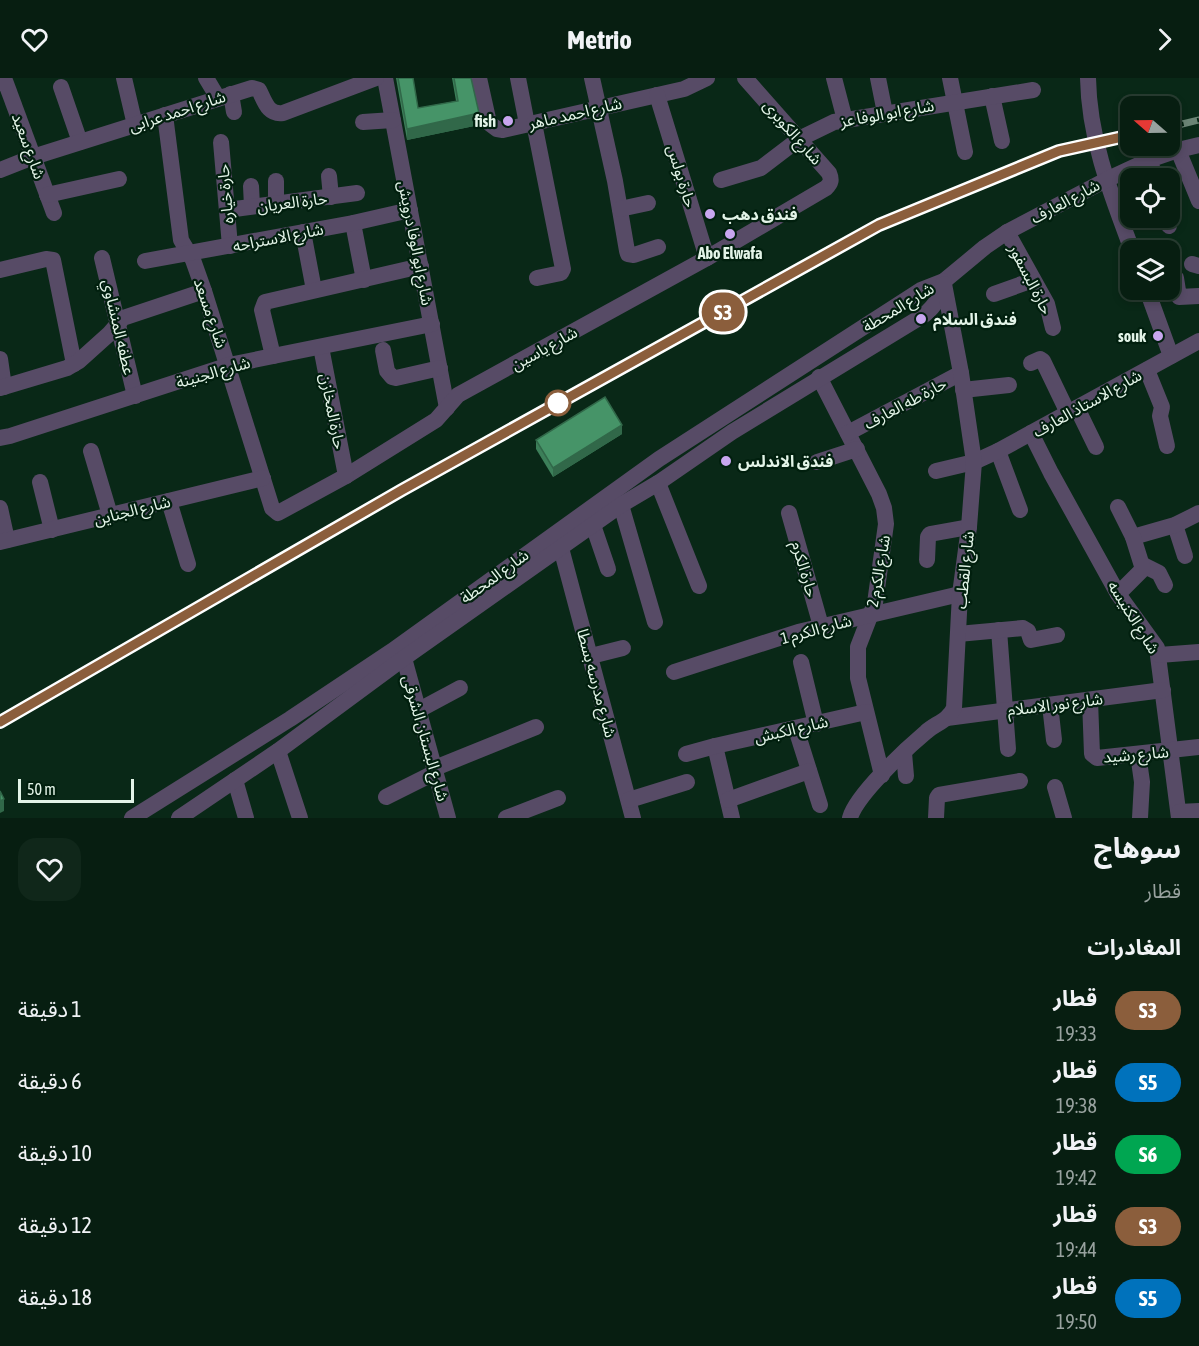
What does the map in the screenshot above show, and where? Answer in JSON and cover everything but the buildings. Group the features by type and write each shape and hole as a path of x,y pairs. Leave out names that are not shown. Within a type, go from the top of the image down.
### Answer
{"street":[{"name":"شارع سعيد","path":"4,78 54,213"},
{"path":"124,78 135,125"},
{"path":"206,78 224,96 234,112"},
{"name":"شارع احمد عرابى","path":"0,170 33,157 224,96 255,83 268,108 277,114 376,78"},
{"name":"شارع ابو الوفا درويش","path":"385,78 447,408"},
{"name":"شارع احمد ماهر","path":"479,78 487,118 492,127 503,130 657,95 682,83 707,78"},
{"path":"518,78 531,123 563,269 561,273 537,278"},
{"path":"592,78 600,108 628,254 634,255 658,247"},
{"name":"شارع الكوبرى","path":"745,78 829,173 831,179 826,188"},
{"path":"834,78 845,120"},
{"path":"878,78 885,113"},
{"path":"950,78 964,152"},
{"path":"994,78 994,96 1002,141"},
{"path":"1088,78 1095,143 1128,240"},
{"path":"61,87 81,142"},
{"name":"شارع ابو الوفا عز","path":"721,180 761,168 799,139 824,125 955,101 1033,90"},
{"name":"حارة بولس","path":"657,95 707,258"},
{"name":"شارع مسعد","path":"165,116 180,232 204,291 229,365 272,508"},
{"path":"363,122 393,120"},
{"name":"حارة خياره","path":"221,142 230,246"},
{"name":"شارع العارف","path":"1180,150 1199,145"},
{"path":"1180,155 1199,201"},
{"name":"شارع العارف","path":"944,281 1007,232 1106,180 1161,156"},
{"path":"1149,160 1152,168"},
{"path":"329,176 331,197"},
{"path":"47,195 119,179"},
{"path":"276,181 276,203"},
{"path":"251,186 252,206"},
{"name":"شارع ياسين","path":"272,508 278,513 282,512 346,476 436,420 458,395 707,258 826,188"},
{"name":"حارة العريان","path":"226,210 357,193"},
{"path":"620,209 648,203"},
{"name":"شارع الاستراحه","path":"145,261 353,223 410,210"},
{"path":"353,223 364,280"},
{"path":"303,232 314,290"},
{"name":"حارة البسفور","path":"1007,232 1047,304 1053,328"},
{"name":"عطفه المنشاوي","path":"102,258 135,396"},
{"path":"0,270 46,259 53,260 74,364"},
{"path":"273,357 262,306 269,300 421,266"},
{"path":"994,294 1033,280"},
{"name":"شارع القطب","path":"944,281 974,462 969,528 960,594 954,708 948,718"},
{"name":"شارع المحطة","path":"182,817 278,751 404,658 621,505 819,377 924,315 934,306 941,294 944,281"},
{"name":"شارع المحطة","path":"132,818 383,657 659,459 921,290 944,281"},
{"path":"0,359 2,387 61,370 74,364 126,317 204,291"},
{"path":"1180,297 1199,296"},
{"path":"1151,300 1172,356"},
{"name":"شارع الجنينة","path":"0,438 229,365 432,324"},
{"name":"شارع الاستاذ العارف","path":"936,471 974,462 998,451 1199,341"},
{"name":"حارة المخازن","path":"321,347 346,476"},
{"path":"384,350 387,370 392,377 440,368"},
{"path":"1031,363 1038,360 1043,362 1096,447"},
{"path":"1147,370 1162,406 1160,416 1167,446"},
{"name":"حارة طه العارف","path":"848,433 961,373"},
{"name":"شارع الكرم 2","path":"819,377 857,449 884,508 886,524 875,603 858,647 857,663 858,678 882,775"},
{"path":"963,390 1009,385"},
{"name":"شارع الكنيسه","path":"1032,433 1051,473 1118,594 1157,648 1179,815"},
{"path":"817,462 857,449"},
{"path":"91,451 110,515"},
{"path":"998,451 1020,510"},
{"name":"شارع الجناين","path":"4,541 263,478"},
{"path":"40,482 52,530"},
{"path":"658,483 699,586"},
{"path":"169,501 188,564"},
{"path":"621,505 655,622"},
{"path":"1118,507 1143,565 1141,572 1118,594"},
{"path":"0,508 4,541"},
{"name":"حارة الكرم","path":"789,513 821,626"},
{"path":"1132,537 1175,525 1199,513"},
{"path":"593,525 608,568"},
{"path":"1175,525 1185,556"},
{"path":"927,560 930,534 969,528"},
{"name":"شارع مدرسه بسطا","path":"561,548 633,818"},
{"path":"1143,565 1159,573 1165,585"},
{"name":"شارع الكرم 1","path":"674,672 821,626 960,594"},
{"path":"958,634 1026,628 1029,638 1034,641 1057,635"},
{"path":"999,630 1008,749"},
{"path":"591,656 622,648"},
{"path":"1159,655 1199,652"},
{"name":"شارع البستان الشرقى","path":"404,658 448,818"},
{"path":"801,662 816,724"},
{"path":"419,710 460,688"},
{"name":"شارع نور الاسلام","path":"948,718 1163,690"},
{"name":"شارع رشيد","path":"1090,700 1094,757 1199,747"},
{"path":"1050,705 1054,740"},
{"name":"شارع الكبش","path":"686,754 866,712"},
{"path":"850,818 857,802 882,775 930,729 948,718"},
{"path":"386,797 435,770 536,728"},
{"path":"796,729 820,805"},
{"path":"715,746 732,818"},
{"path":"278,751 283,789 300,818"},
{"path":"904,753 906,776"},
{"path":"1138,754 1142,782 1140,818"},
{"path":"728,800 810,771"},
{"path":"235,780 246,818"},
{"path":"936,818 939,795 1020,781"},
{"path":"628,800 687,782"},
{"path":"1055,787 1064,818"},
{"path":"506,818 558,798"},
{"path":"1179,815 1199,811"}],"railway":[{"path":"1180,125 1199,120"},
{"path":"0,722 402,490 879,225 1059,151 1120,137"}],"train":[{"name":"S3","path":"0,722 402,490 879,225 1059,151 1120,137"}],"place":[{"name":"fish","path":"508,121"},
{"name":"فندق دهب","path":"710,214"},
{"name":"Abo Elwafa","path":"730,234"},
{"name":"فندق السلام","path":"921,319"},
{"name":"souk","path":"1158,336"},
{"name":"فندق الاندلس","path":"726,461"}]}
